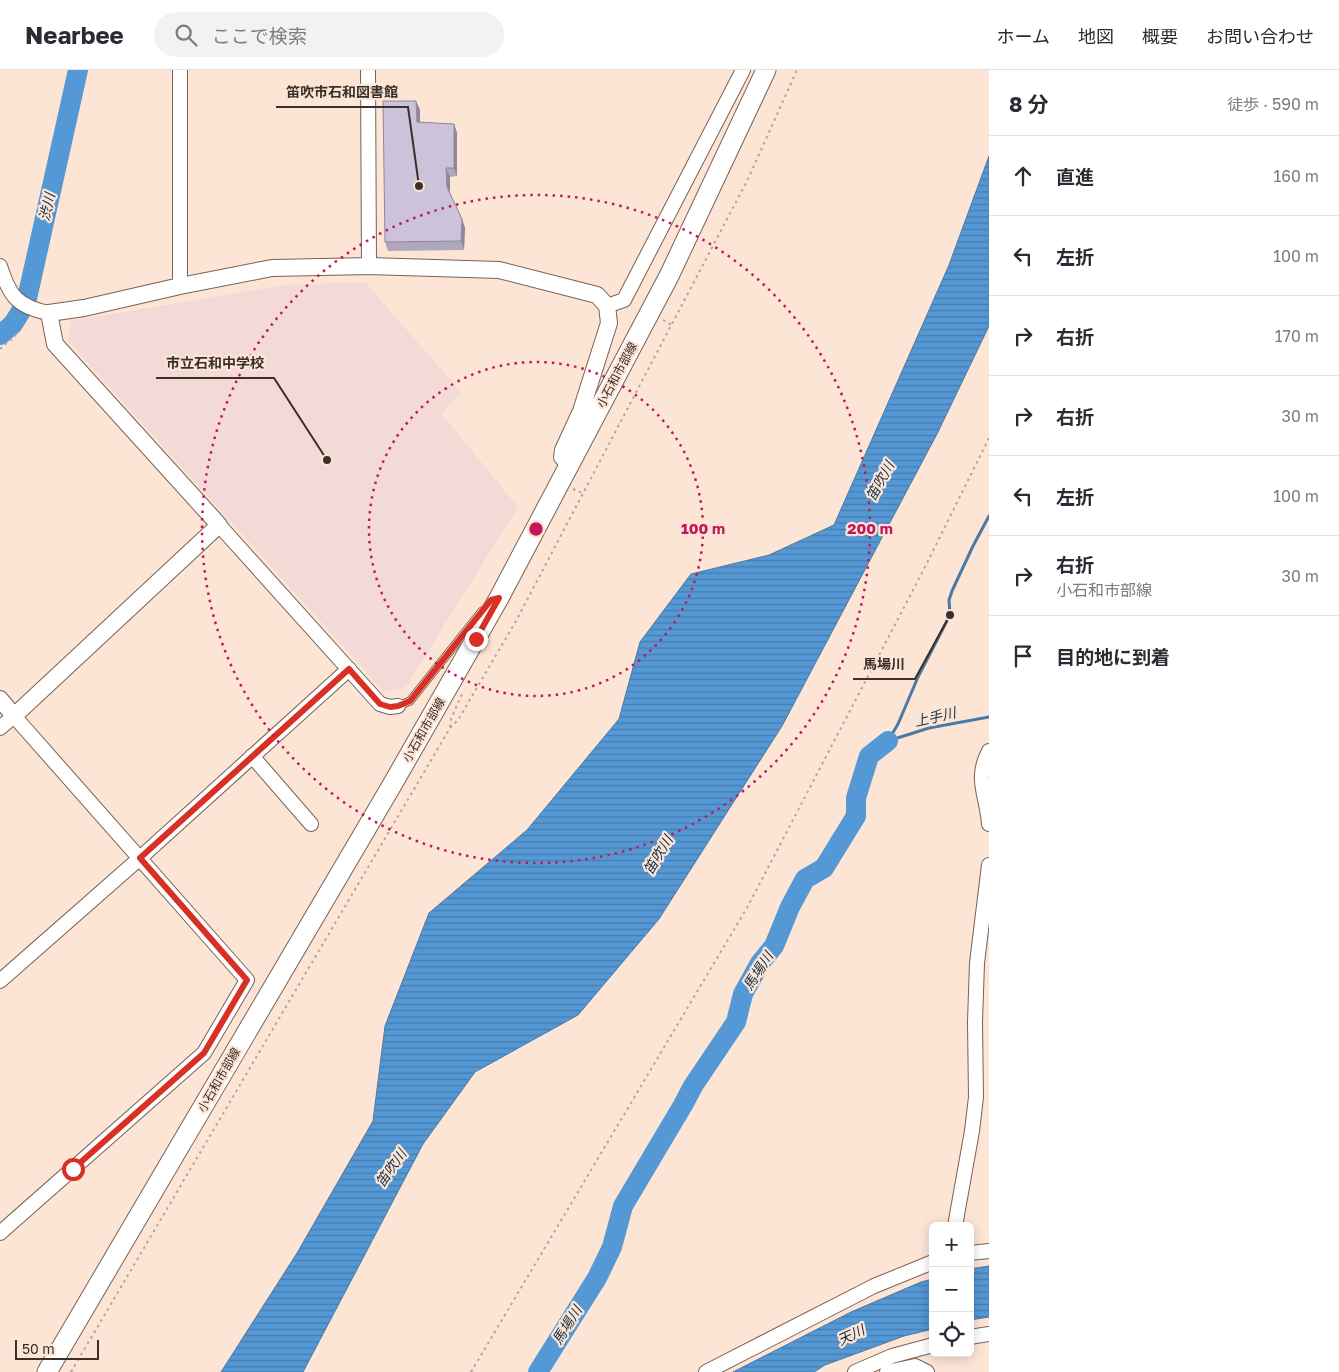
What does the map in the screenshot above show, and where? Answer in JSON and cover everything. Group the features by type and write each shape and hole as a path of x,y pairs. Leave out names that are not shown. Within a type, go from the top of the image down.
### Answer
{"main road":[{"name":"小石和市部線","path":"46,1372 392,785 499,598 669,276 766,70"}],"street":[{"path":"180,70 180,286"},
{"path":"368,70 369,266"},
{"path":"607,306 624,300 744,70"},
{"path":"0,266 6,285 15,297 32,310 49,313 84,308 180,286 272,268 369,266 499,270 597,296 607,306 609,323 581,411 562,450 562,457 570,466"},
{"path":"49,313 55,344 380,704 390,707 398,706"},
{"path":"0,728 218,525"},
{"path":"0,981 140,858 349,669"},
{"path":"0,699 247,980 204,1053 0,1233"},
{"path":"989,751 982,766 982,783 989,824"},
{"path":"252,756 311,824"},
{"path":"956,1222 976,1097 975,1022 983,962 989,865"},
{"path":"974,1253 989,1251"},
{"path":"706,1372 874,1286 929,1264"},
{"path":"974,1336 989,1334"},
{"path":"861,1371 892,1356 929,1346"},
{"path":"887,1372 915,1366 927,1372"}],"lane":[{"path":"398,706 410,701 491,600 499,598"}],"path":[{"path":"71,1372 450,728 458,720 516,621 748,180 797,70"},
{"path":"659,318 672,325"},
{"path":"0,349 16,334"},
{"path":"472,1372 748,906 924,569 989,438"},
{"path":"567,487 582,493"}],"shaded area":[{"path":"365,282 462,393 441,413 518,507 406,687 384,692 68,341 71,321 283,285"}],"water":[{"name":"笛吹川","path":"989,156 989,326 938,432 782,726 659,919 578,1015 475,1072 423,1144 303,1372 221,1372 297,1253 373,1121 385,1026 429,913 527,830 619,719 640,642 691,574 769,555 834,525 949,265"},
{"path":"989,1266 989,1317 974,1319 974,1312 974,1268"},
{"name":"天川","path":"929,1280 929,1330 904,1336 825,1365 814,1372 733,1372 851,1312"}],"building":[{"path":"383,101 416,101 417,122 454,124 454,168 446,168 447,187 462,219 461,241 385,242"}],"waterway":[{"name":"渋川","path":"0,335 13,324 26,303 78,70"},
{"name":"馬場川","path":"888,741 950,615 949,600 952,591 989,516"},
{"name":"上手川","path":"888,741 929,728 989,717"},
{"name":"馬場川","path":"538,1372 597,1278 612,1247 623,1206 693,1086 736,1022 743,994 760,963 774,946 790,907 805,879 824,868 856,816 856,798 869,756 888,741"}],"place":[{"name":"笛吹市石和図書館","path":"419,186"},
{"name":"市立石和中学校","path":"327,460"},
{"name":"馬場川","path":"950,615"}],"route":[{"path":"73,1169 204,1053 247,980 140,858 349,669 380,704 390,707 410,701 491,600 499,598 476,639"}]}
